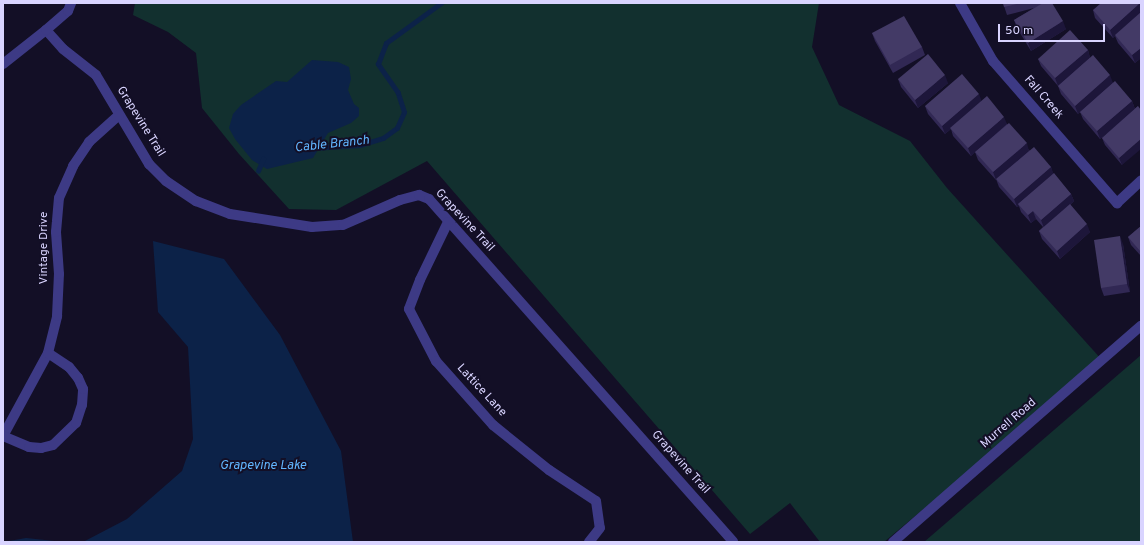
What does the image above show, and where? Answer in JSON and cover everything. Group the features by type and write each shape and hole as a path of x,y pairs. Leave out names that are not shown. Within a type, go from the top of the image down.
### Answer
{"street":[{"path":"3,64 68,11 71,3"},
{"name":"Fall Creek","path":"960,3 993,61 1117,203 1141,181"},
{"name":"Grapevine Trail","path":"46,30 63,49 96,75 149,164 166,180 196,201 230,214 312,227 344,225 400,200 419,195 429,199 733,542"},
{"name":"Vintage Drive","path":"48,353 69,367 78,378 83,390 82,405 76,423 53,445 42,448 30,447 3,436 48,353 57,316 59,274 56,232 59,198 73,166 89,142 119,115"},
{"name":"Lattice Lane","path":"448,222 420,280 409,309 436,361 493,425 549,470 596,501 600,528 589,542"},
{"name":"Murrell Road","path":"893,542 1141,326"}],"green space":[{"path":"135,3 819,3 812,47 839,105 910,141 947,188 1102,360 884,542 820,542 790,503 750,534 427,161 336,210 289,209 239,154 202,108 196,53 168,32 133,15"},
{"path":"1141,355 1141,542 924,542"}],"water":[{"path":"312,60 338,62 349,67 351,79 348,90 354,104 359,108 359,116 351,123 328,133 313,158 267,169 252,160 235,139 229,128 233,114 241,105 276,81 287,82"},
{"name":"Grapevine Lake","path":"153,241 224,259 280,335 341,451 353,542 83,542 127,519 182,471 193,439 188,347 158,312"},
{"path":"26,538 64,542 3,542"}],"building":[{"path":"1003,3 1021,3 1004,7"},
{"path":"1043,3 1052,3 1063,21 1028,43 1014,20"},
{"path":"1101,3 1140,3 1110,30 1093,10"},
{"path":"1141,12 1141,48 1132,55 1115,35"},
{"path":"904,16 922,47 890,65 872,33"},
{"path":"1070,30 1088,50 1055,78 1038,59"},
{"path":"928,54 945,75 915,100 898,79"},
{"path":"1093,55 1110,75 1075,106 1058,86"},
{"path":"962,74 979,94 942,126 925,106"},
{"path":"1115,81 1132,101 1097,131 1080,112"},
{"path":"987,96 1004,117 968,148 950,128"},
{"path":"1138,106 1141,110 1141,139 1119,158 1102,138"},
{"path":"1009,123 1027,143 993,172 975,152"},
{"path":"1034,147 1051,167 1014,199 996,179"},
{"path":"1054,173 1071,194 1041,220 1033,211 1028,215 1018,204"},
{"path":"1070,204 1087,224 1057,251 1039,231"},
{"path":"1141,226 1141,252 1128,237"},
{"path":"1120,236 1127,284 1101,288 1094,240"}],"waterway":[{"name":"Cable Branch","path":"313,148 360,145 383,138 397,128 404,112 398,93 378,64 386,43 441,3"},
{"name":"Cable Branch","path":"258,171 263,159"}]}
